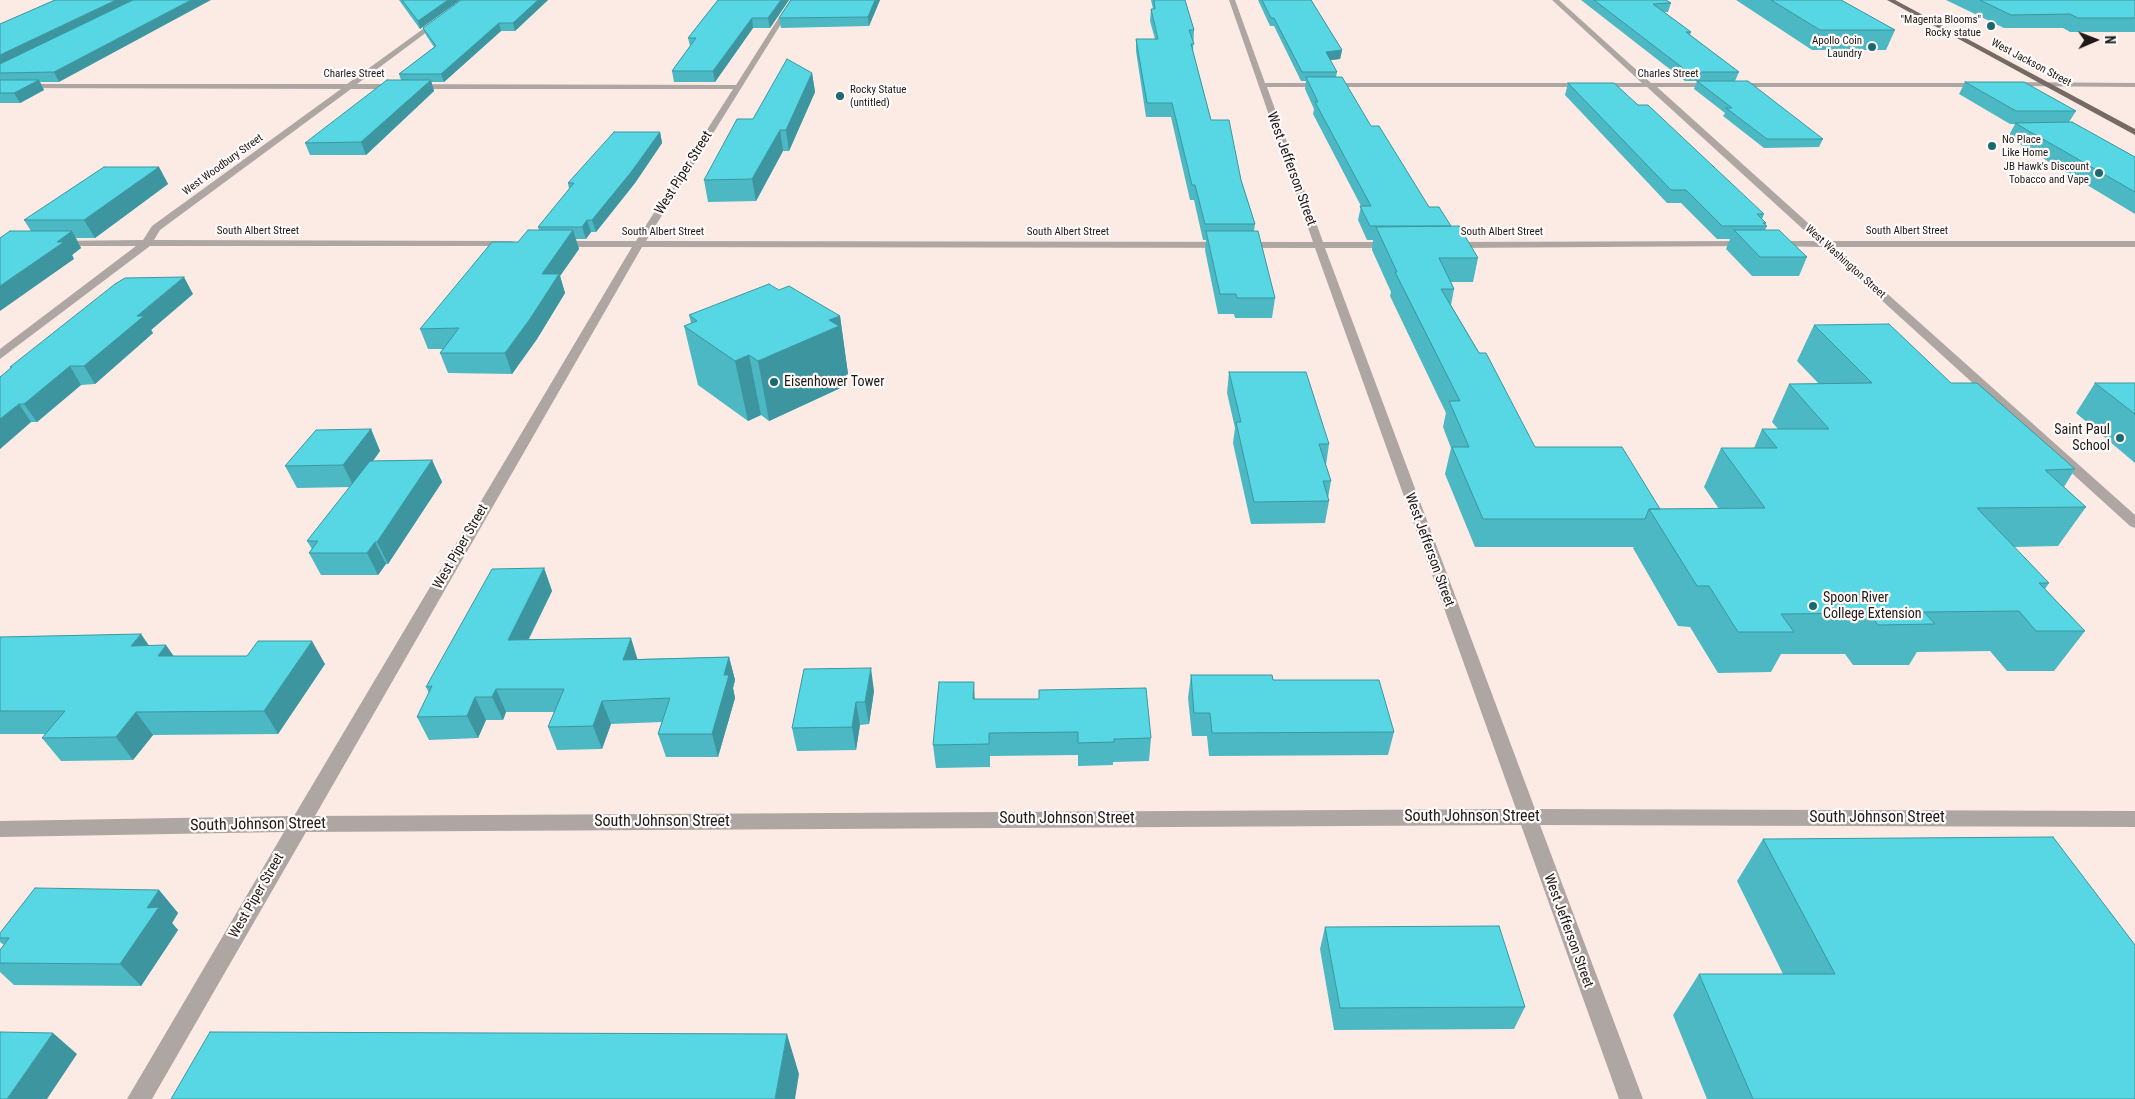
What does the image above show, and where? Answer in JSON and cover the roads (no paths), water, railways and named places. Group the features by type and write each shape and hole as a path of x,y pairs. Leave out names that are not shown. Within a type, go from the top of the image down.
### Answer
{"main road":[{"name":"West Jackson Street","path":"1890,0 2135,132"}],"street":[{"name":"West Woodbury Street","path":"0,355 146,244 156,228 467,0"},
{"name":"West Piper Street","path":"139,1099 298,824 639,244 793,0"},
{"name":"West Jefferson Street","path":"1232,0 1261,85 1526,816 1631,1099"},
{"name":"West Washington Street","path":"1555,0 2135,522"},
{"name":"Charles Street","path":"1261,85 1993,84"},
{"path":"2002,84 2135,85"},
{"name":"Charles Street","path":"0,86 738,87"},
{"name":"South Albert Street","path":"48,243 521,244"},
{"name":"South Albert Street","path":"541,244 1406,245"},
{"name":"South Albert Street","path":"1436,245 2135,244"},
{"name":"South Johnson Street","path":"0,829 298,824 1526,816 2135,819"}],"place":[{"name":"\"Magenta Blooms\" Rocky statue","path":"1991,26"},
{"name":"Apollo Coin Laundry","path":"1872,47"},
{"name":"Rocky Statue (untitled)","path":"840,96"},
{"name":"No Place Like Home","path":"1992,146"},
{"name":"JB Hawk's Discount Tobacco and Vape","path":"2099,173"},
{"name":"Eisenhower Tower","path":"774,382"},
{"name":"Saint Paul School","path":"2120,438"},
{"name":"Spoon River College Extension","path":"1813,606"}]}
